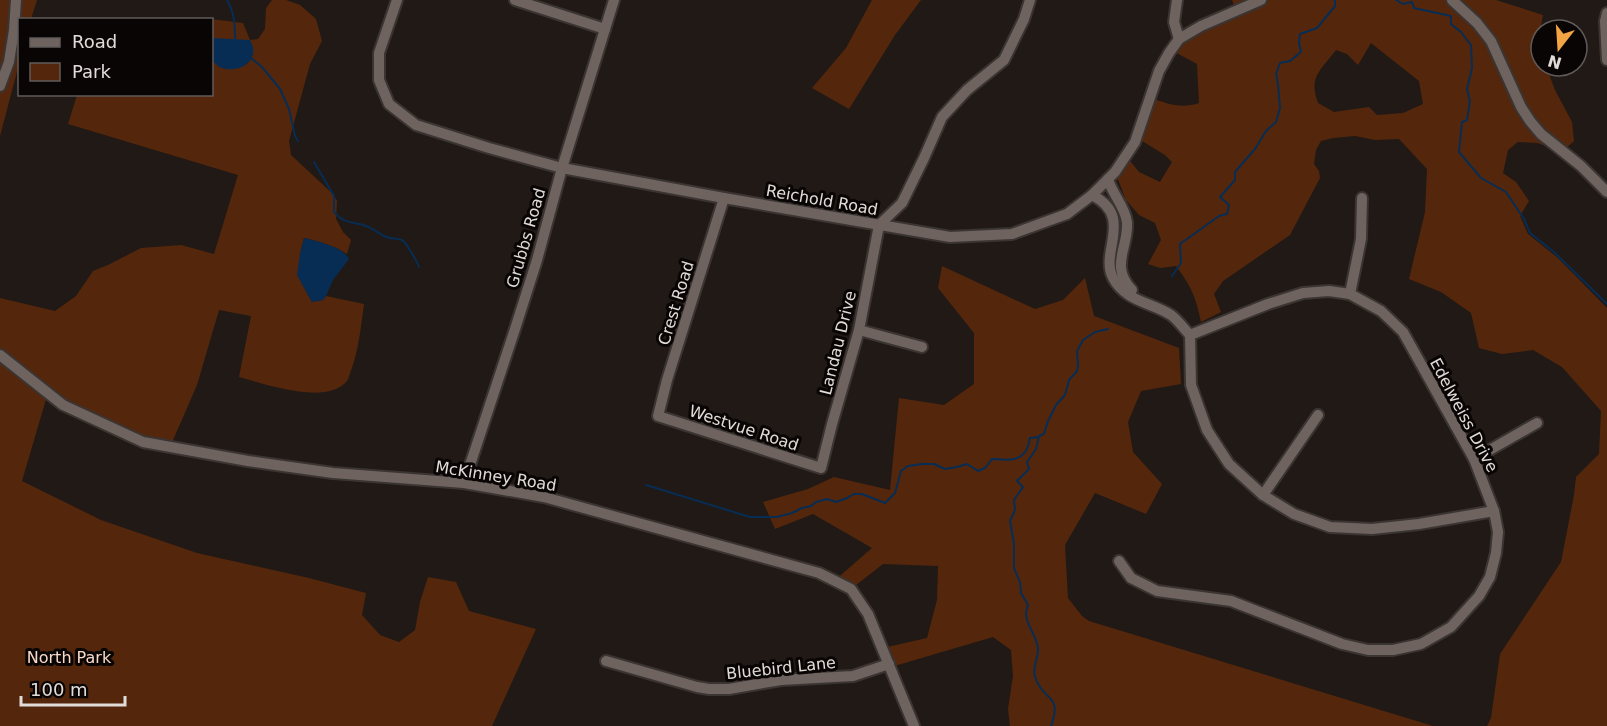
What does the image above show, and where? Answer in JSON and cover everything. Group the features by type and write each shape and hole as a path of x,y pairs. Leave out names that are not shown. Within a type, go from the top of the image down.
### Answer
{"street":[{"path":"0,86 9,62 16,0"},
{"name":"Reichold Road","path":"397,0 379,53 379,80 389,104 416,125 562,168 950,237 1012,234 1067,214 1092,195 1118,168 1135,142 1159,71 1179,39 1201,26 1261,0"},
{"path":"515,0 605,29"},
{"name":"Grubbs Road","path":"464,483 519,318 614,0"},
{"path":"879,225 902,203 942,117 967,90 1004,60 1024,19 1030,0"},
{"path":"1177,0 1174,22 1179,39"},
{"path":"1452,0 1478,23 1491,41 1521,107 1530,121 1541,134 1581,166 1607,192"},
{"path":"1607,13 1605,21 1607,60"},
{"path":"1108,179 1127,222 1122,252 1122,271 1125,283 1138,300"},
{"path":"1092,195 1103,201 1111,215 1114,228 1110,262 1113,278 1129,296 1171,315 1190,335 1191,385 1207,430 1229,464 1263,495 1294,514 1330,527 1372,529 1419,524 1494,511"},
{"name":"Crest Road","path":"658,416 667,380 724,198"},
{"path":"1350,294 1361,239 1362,198"},
{"name":"Landau Drive","path":"821,468 859,330 879,225"},
{"name":"Edelweiss Drive","path":"1119,561 1131,578 1157,591 1231,601 1342,644 1368,650 1393,650 1421,644 1451,627 1479,596 1490,577 1498,532 1494,511 1474,459 1403,332 1381,311 1350,294 1329,291 1303,293 1268,304 1190,335"},
{"path":"859,330 922,347"},
{"name":"McKinney Road","path":"0,355 63,405 143,442 333,473 464,483 544,497 819,573 850,589 868,614 914,726"},
{"path":"1263,495 1318,415"},
{"name":"Westvue Road","path":"658,416 821,468"},
{"path":"1474,459 1537,423"},
{"name":"Bluebird Lane","path":"606,661 709,689 729,689 781,680 854,675 889,664"}],"green space":[{"path":"0,0 37,0 31,18 18,18 18,68 0,136"},
{"name":"North Park","path":"272,0 286,0 300,5 316,19 322,41 310,64 289,141 291,155 333,194 337,201 336,219 343,232 351,240 347,254 327,244 304,238 300,254 302,284 312,302 323,300 326,296 364,304 360,336 348,380 337,388 310,393 279,388 239,377 251,316 219,310 197,385 170,447 143,442 47,396 22,481 101,520 197,553 366,593 362,615 380,635 399,642 415,630 420,602 428,577 456,582 469,611 536,629 492,726 0,726 0,298 55,311 76,296 93,271 141,248 181,245 214,254 238,175 68,124 77,96 213,96 213,19 243,23 250,40 258,39 265,29 266,8"},
{"path":"872,0 921,0 895,35 849,109 812,88 846,48"},
{"path":"1232,0 1496,0 1543,15 1542,18 1529,18 1529,78 1550,78 1572,122 1574,141 1563,151 1537,143 1518,142 1508,150 1503,173 1516,182 1529,201 1520,216 1528,234 1558,258 1607,308 1607,726 1487,726 1491,718 1500,654 1561,562 1576,477 1599,454 1601,411 1562,367 1533,350 1502,354 1479,348 1471,313 1441,292 1409,279 1425,212 1427,169 1399,139 1375,140 1355,136 1321,141 1316,150 1314,164 1319,171 1320,178 1290,235 1223,281 1214,294 1221,312 1201,322 1192,292 1176,266 1160,268 1148,264 1161,240 1155,223 1139,215 1126,200 1115,172 1126,156 1139,172 1160,182 1172,162 1165,155 1137,138 1150,97 1174,105 1186,106 1199,103 1197,64 1171,50 1236,10","holes":["1371,43 1419,81 1423,104 1403,113 1377,115 1369,107 1334,112 1318,103 1314,87 1315,80 1336,50 1347,54 1358,65"]},
{"path":"942,266 1035,309 1063,300 1085,278 1094,316 1179,348 1181,384 1141,391 1128,422 1133,452 1162,484 1146,514 1095,493 1065,545 1068,598 1082,616 1089,621 1433,726 1010,726 1008,709 1013,676 1011,650 993,637 891,667 883,648 927,638 937,600 938,566 883,564 851,589 834,581 872,548 813,514 775,529 763,502 808,489 834,477 890,490 899,398 944,405 974,384 974,333 938,288"}],"water":[{"path":"213,38 250,40 253,54 246,64 234,69 219,67 213,61"},
{"path":"304,238 336,248 349,259 333,280 323,300 312,302 297,275"}],"waterway":[{"path":"227,0 233,15 235,40"},
{"path":"1172,276 1181,263 1180,244 1219,216 1227,214 1229,205 1220,197 1235,180 1235,172 1255,149 1266,131 1276,122 1280,108 1276,74 1280,63 1290,61 1301,52 1300,34 1317,28 1335,6 1335,0"},
{"path":"1396,0 1403,4 1412,2 1414,8 1451,16 1451,24 1471,45 1472,68 1467,89 1470,101 1467,120 1462,122 1459,152 1481,178 1506,192 1524,219 1530,233 1555,253 1607,304"},
{"path":"251,58 262,67 280,89 289,109 298,141"},
{"path":"314,162 334,196 334,212 347,221 369,227 386,237 402,240 419,267"},
{"path":"1051,726 1055,708 1050,698 1038,685 1035,677 1037,645 1027,618 1028,605 1021,593 1020,582 1014,568 1014,544 1010,521 1015,510 1014,500 1023,487 1017,481 1029,469 1027,462 1036,449 1039,436 1044,434 1056,405 1065,395 1069,380 1077,371 1077,351 1083,340 1095,332 1108,329"},
{"path":"646,485 750,517 777,517 811,506 816,502 827,499 836,502 854,494 862,494 885,503 895,493 901,471 908,466 934,464 945,469 967,464 978,471 985,468 992,459 1018,458 1026,451 1030,438 1038,437"}]}
